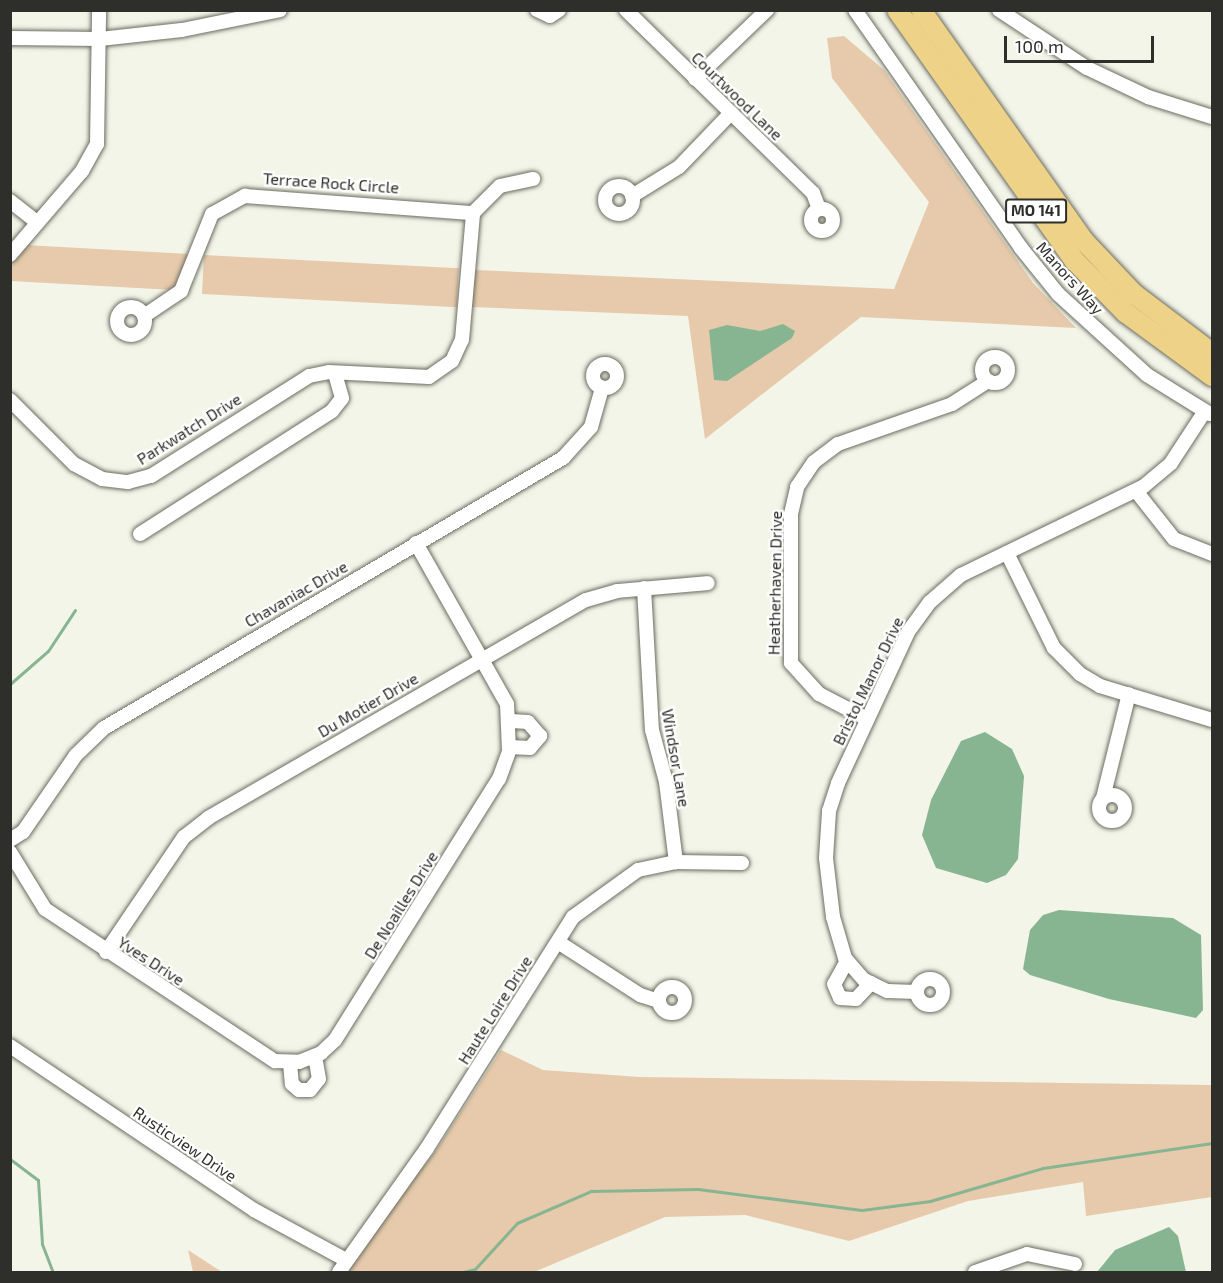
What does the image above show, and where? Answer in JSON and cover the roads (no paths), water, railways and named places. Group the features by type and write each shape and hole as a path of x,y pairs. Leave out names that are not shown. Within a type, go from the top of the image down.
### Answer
{"highway":[{"name":"MO 141","path":"897,10 1075,261 1146,330 1212,376"},
{"name":"MO 141","path":"921,10 1084,241 1134,294 1212,353"}],"street":[{"path":"10,255 82,171 97,144 99,10"},
{"path":"10,38 100,39 182,30 280,10"},
{"path":"537,10 550,16 559,10"},
{"name":"Courtwood Lane","path":"626,10 813,193 819,209"},
{"path":"695,79 767,10"},
{"name":"Manors Way","path":"855,10 1021,248 1058,294 1147,375 1208,413"},
{"path":"999,10 1087,68 1148,98 1212,117"},
{"path":"632,196 679,167 731,113"},
{"path":"473,213 500,186 533,179"},
{"name":"Terrace Rock Circle","path":"144,316 181,291 212,214 245,196 473,213"},
{"path":"10,201 37,222"},
{"name":"Parkwatch Drive","path":"10,400 75,464 102,478 128,482 151,476 296,381 335,372 416,379 429,377 452,361 465,326 473,213"},
{"path":"140,534 332,411 342,398 335,372"},
{"name":"Heatherhaven Drive","path":"867,719 819,694 791,663 790,513 797,487 814,462 838,444 952,404 988,381"},
{"name":"Chavaniac Drive","path":"10,840 23,832 76,755 104,728 563,458 591,427 602,388"},
{"name":"Bristol Manor Drive","path":"917,992 887,991 871,983 847,961 833,917 826,836 838,783 867,719 922,611 961,575 1136,491 1171,463 1208,413"},
{"path":"1136,491 1174,539 1212,554"},
{"name":"De Noailles Drive","path":"295,1063 315,1056 335,1040 499,779 510,747 511,721 482,657 416,543"},
{"path":"1007,553 1053,648 1080,674 1129,694 1212,720"},
{"name":"Du Motier Drive","path":"106,952 193,829 482,657 593,597 644,588 708,582"},
{"name":"Windsor Lane","path":"644,588 652,730 666,782 676,862"},
{"path":"1103,798 1129,694"},
{"path":"510,747 530,748 540,736 528,722 511,721"},
{"name":"Yves Drive","path":"10,852 45,909 106,952 275,1061 295,1063"},
{"name":"Haute Loire Drive","path":"342,1266 427,1148 573,917 606,890 638,870 676,862 742,863"},
{"path":"558,942 640,995 659,1001"},
{"path":"847,961 834,984 840,998 856,999 871,983"},
{"name":"Rusticview Drive","path":"10,1046 342,1266"},
{"path":"295,1063 292,1084 310,1090 319,1079 315,1056"},
{"path":"975,1272 1027,1254 1075,1264"}],"waterway":[{"path":"10,684 48,651 75,610"},
{"path":"463,1272 475,1269 517,1223 591,1191 698,1189 862,1210 930,1201 1043,1168 1212,1143"},
{"path":"10,1159 38,1180 42,1244 53,1272"}]}
